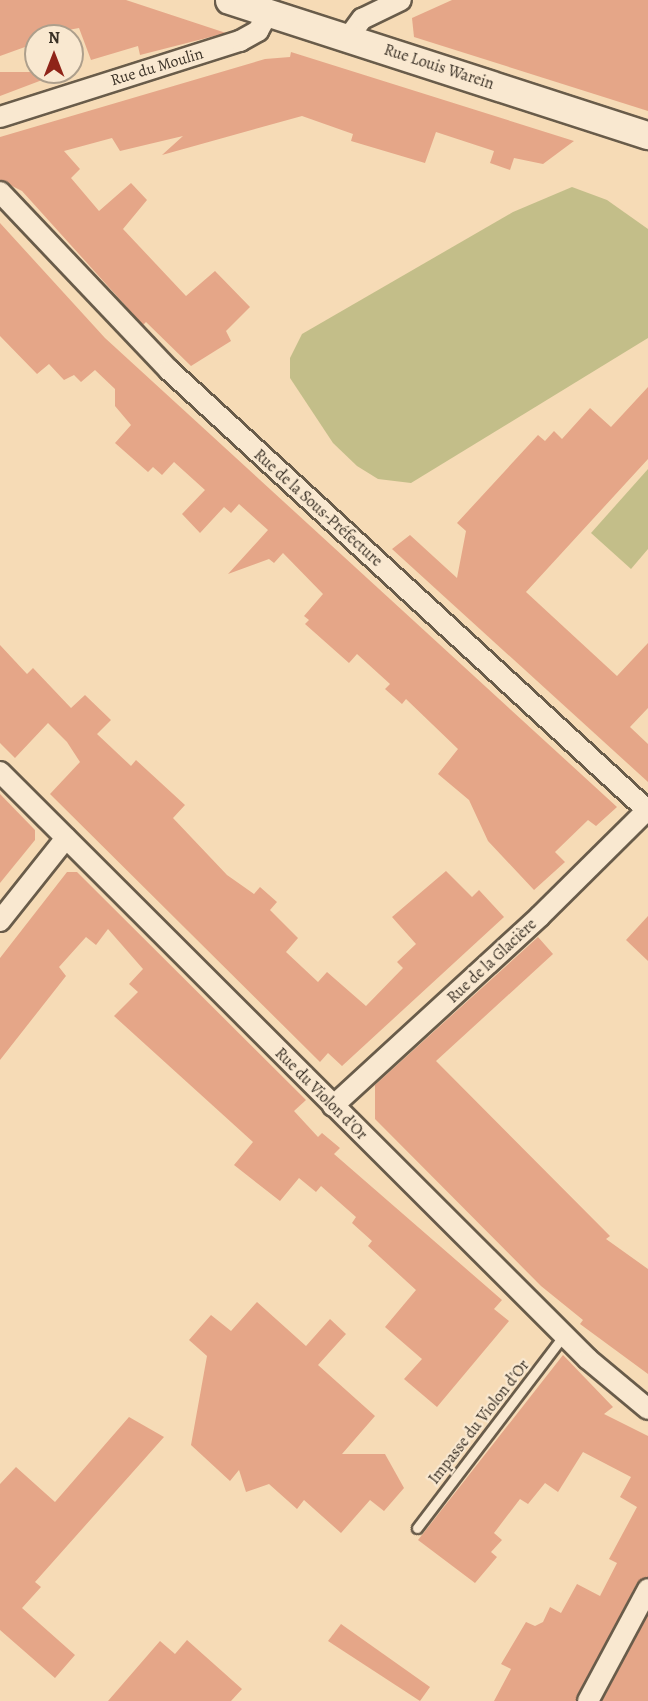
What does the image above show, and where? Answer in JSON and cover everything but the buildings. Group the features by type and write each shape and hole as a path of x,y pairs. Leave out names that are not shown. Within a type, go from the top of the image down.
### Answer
{"main road":[{"name":"Rue Louis Warein","path":"229,0 648,135"}],"street":[{"path":"348,38 362,19 400,0"},
{"name":"Rue du Moulin","path":"0,117 240,41 258,31 268,13"},
{"name":"Rue de la Sous-Préfecture","path":"0,192 169,370 647,810"},
{"name":"Rue du Violon d'Or","path":"0,772 564,1335 648,1409"},
{"name":"Rue de la Glacière","path":"333,1106 540,916 647,810"},
{"path":"0,921 66,838"},
{"path":"588,1701 648,1589"}],"lane":[{"name":"Impasse du Violon d'Or","path":"417,1528 564,1335"}],"shaded area":[{"path":"572,187 607,200 648,229 648,338 411,483 378,479 357,466 333,443 290,378 290,358 302,334 513,212"},
{"path":"648,469 648,549 631,569 591,533"}]}
